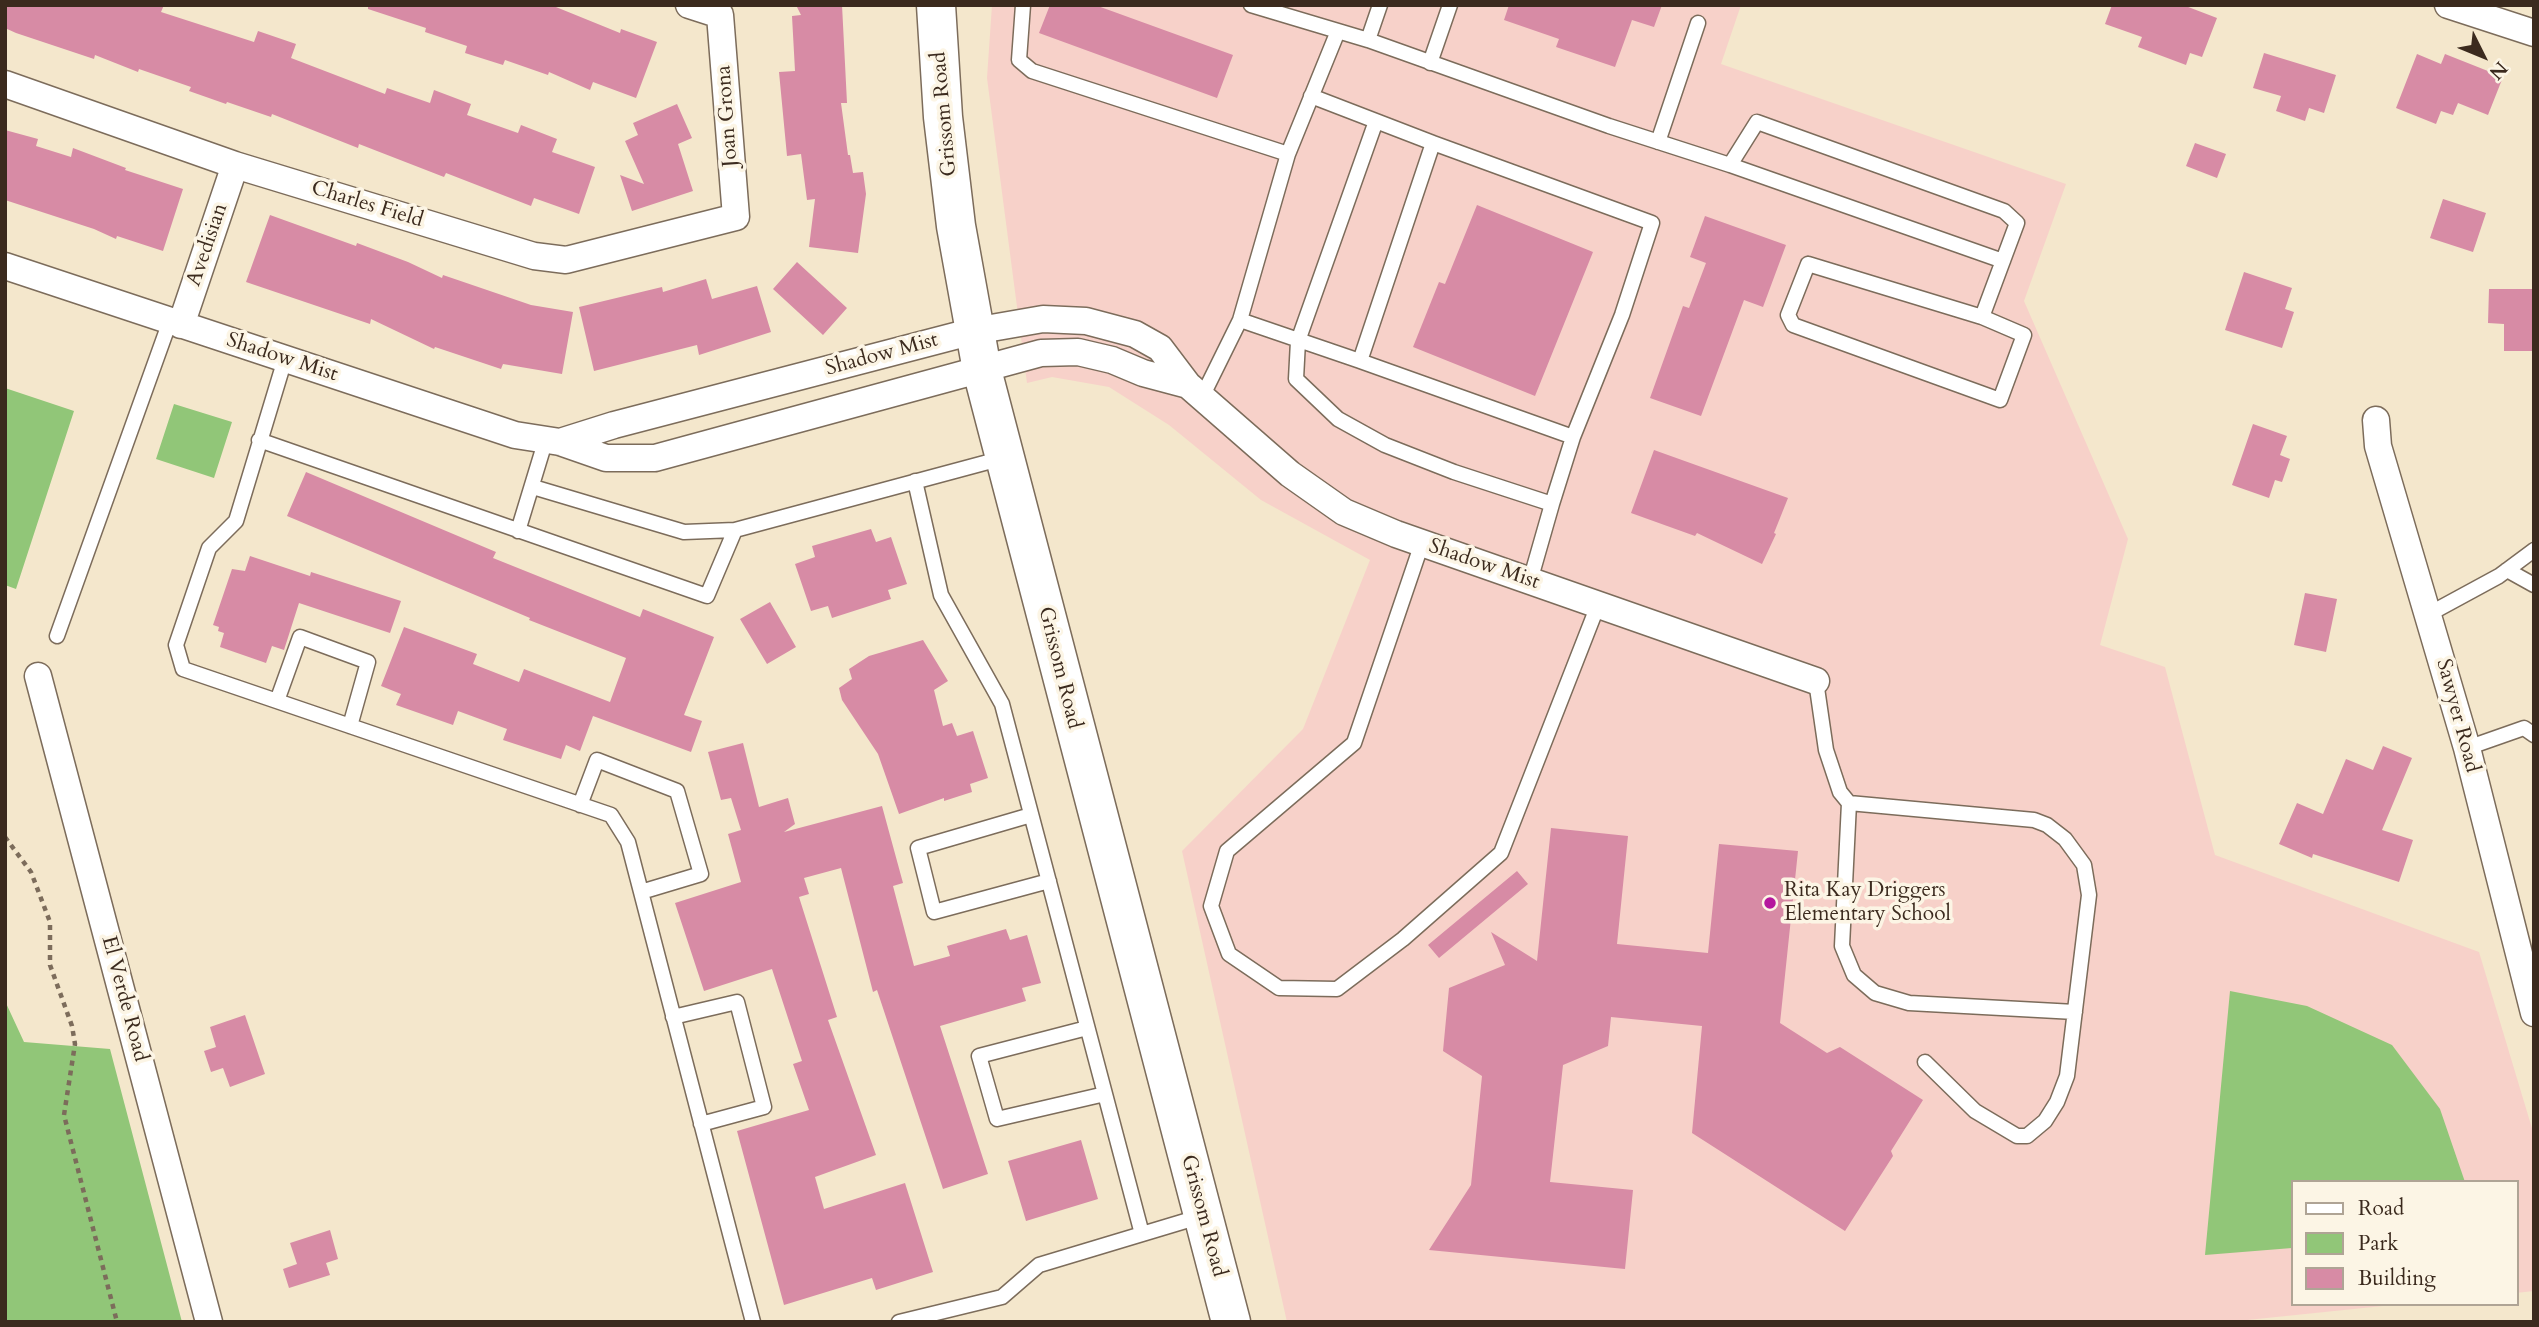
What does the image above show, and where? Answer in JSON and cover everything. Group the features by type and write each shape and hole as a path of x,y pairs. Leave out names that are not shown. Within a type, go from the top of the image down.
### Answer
{"main road":[{"name":"Grissom Road","path":"936,5 943,117 956,226 982,370 1231,1322"}],"street":[{"name":"Joan Grona","path":"689,5 720,15 736,218"},
{"path":"2448,5 2534,33"},
{"name":"Charles Field","path":"5,84 235,165 534,256 566,260 736,218"},
{"name":"Avedisian","path":"176,323 235,165"},
{"name":"Shadow Mist","path":"5,266 515,435 553,440 606,458 655,458 1041,353 1078,352 1112,360 1195,391"},
{"name":"Shadow Mist","path":"553,440 974,331 1043,318 1086,321 1135,334 1160,348 1195,391 1290,474 1344,512 1422,543 1816,681"},
{"name":"Sawyer Road","path":"2376,420 2378,446 2467,748 2534,1013"},
{"name":"El Verde Road","path":"38,676 209,1322"}],"lane":[{"path":"1023,5 1019,60 1032,71 1289,154"},
{"path":"1251,5 1368,40 2003,261"},
{"path":"1368,40 1380,5"},
{"path":"1430,62 1450,5"},
{"path":"1658,142 1698,23"},
{"path":"1195,391 1240,320 1289,154 1338,31"},
{"path":"1311,96 1652,223 1622,316 1573,436 1530,581"},
{"path":"1376,121 1298,341 1296,379 1338,419 1385,445 1454,472 1552,504"},
{"path":"1730,164 1757,122 2004,211 2017,223 1982,317"},
{"path":"1360,361 1433,143"},
{"path":"1808,264 1982,317 2024,335 2000,400 1793,325 1788,315 1808,264"},
{"path":"1240,320 1573,436"},
{"path":"57,636 176,323"},
{"path":"285,359 236,521 209,548 176,645 183,669 611,815 628,842 752,1322"},
{"path":"261,433 519,531 707,596 735,530"},
{"path":"519,531 533,487 553,440"},
{"path":"533,487 684,532 735,530 1004,457"},
{"path":"915,481 942,595 1002,704 1142,1234"},
{"path":"1422,543 1354,743 1227,851 1211,906 1229,954 1279,988 1338,989 1403,939 1501,853 1598,605"},
{"path":"2429,614 2507,570 2534,550"},
{"path":"2507,570 2534,585"},
{"path":"277,701 300,637 368,662 350,726"},
{"path":"1816,681 1826,750 1840,792 1849,803 1842,946 1854,975 1875,993 1909,1003 2075,1012"},
{"path":"2467,748 2531,728"},
{"path":"580,805 597,760 677,791 701,874 641,892"},
{"path":"1849,803 2034,820 2047,825 2065,839 2084,865 2089,895 2067,1076 2057,1102 2045,1121 2027,1136 2017,1136 1975,1111 1925,1062"},
{"path":"1031,815 918,848 934,912 1049,881"},
{"path":"673,1017 737,1002 758,1081 764,1107 701,1124"},
{"path":"1087,1028 979,1056 997,1119 1105,1094"},
{"path":"899,1322 1002,1297 1040,1265 1203,1215"}],"path":[{"path":"5,837 32,872 50,922 50,965 72,1026 75,1044 64,1115 117,1322"}],"shaded area":[{"path":"992,5 1741,5 1721,64 2066,184 2024,301 2128,539 2100,645 2165,667 2215,855 2479,952 2534,1135 2534,1291 2518,1293 2518,1180 2290,1180 2290,1306 2383,1306 2228,1322 1287,1322 1182,851 1303,729 1370,560 1261,500 1169,425 1109,387 1052,377 1027,383 987,78"}],"green space":[{"path":"5,388 74,411 16,589 5,585"},
{"path":"174,404 232,422 214,478 156,459"},
{"path":"2230,991 2307,1006 2392,1045 2440,1109 2464,1180 2290,1180 2290,1248 2205,1255"},
{"path":"5,1001 24,1042 110,1049 182,1322 5,1322"}],"building":[{"path":"5,5 164,5 161,12 254,42 258,31 296,44 291,58 385,94 387,88 430,103 434,90 471,104 467,115 518,133 521,125 557,139 552,152 595,167 579,214 534,198 531,206 446,173 444,177 359,144 358,148 272,114 271,117 227,102 226,104 189,91 191,87 139,69 138,72 95,55 94,59 16,33 5,28"},
{"path":"368,5 551,5 620,33 621,29 657,42 636,98 593,82 590,90 549,72 548,75 505,60 503,65 465,53 467,46 425,32 426,28 368,9"},
{"path":"796,5 842,5 847,103 841,103 848,155 853,173 863,172 866,194 858,253 809,247 815,199 807,200 801,154 787,156 779,72 795,71 792,16 801,15"},
{"path":"1050,5 1095,5 1233,55 1217,98 1039,33"},
{"path":"1509,5 1662,5 1654,27 1632,20 1615,67 1556,47 1559,39 1504,20"},
{"path":"2112,5 2183,5 2217,18 2202,57 2190,53 2186,65 2138,47 2142,37 2105,24"},
{"path":"2264,53 2336,75 2324,113 2309,108 2305,121 2276,111 2281,96 2253,88"},
{"path":"2417,54 2441,64 2445,54 2503,77 2488,115 2458,103 2453,115 2441,111 2436,124 2396,108"},
{"path":"677,104 692,138 678,144 693,191 632,211 620,175 644,184 625,141 638,135 633,123"},
{"path":"5,130 38,139 36,146 71,157 73,148 126,168 125,170 183,189 163,251 117,236 116,239 94,229 5,200"},
{"path":"2195,143 2226,154 2217,178 2186,166"},
{"path":"2443,199 2486,213 2473,252 2430,238"},
{"path":"1477,205 1593,252 1535,396 1413,347 1439,282 1445,284"},
{"path":"270,215 356,246 357,243 442,278 443,275 531,305 573,312 562,374 503,364 501,369 435,347 434,349 371,319 370,324 246,282"},
{"path":"1705,216 1786,245 1763,307 1744,300 1701,416 1650,398 1683,306 1689,308 1706,263 1690,257"},
{"path":"797,262 847,308 823,335 773,289"},
{"path":"2244,272 2292,288 2285,309 2294,312 2282,348 2225,330"},
{"path":"706,279 712,299 757,286 771,332 699,355 697,345 594,371 579,307 662,287 663,292"},
{"path":"2489,289 2534,289 2534,351 2504,351 2504,324 2488,323"},
{"path":"2253,424 2287,436 2280,455 2290,459 2282,482 2275,480 2269,498 2232,485"},
{"path":"1654,450 1788,498 1762,564 1697,533 1695,536 1631,513"},
{"path":"306,472 496,552 493,558 640,617 643,609 714,637 684,715 702,721 691,752 593,716 580,751 566,745 561,759 503,740 507,729 458,711 453,725 396,705 401,694 381,686 404,627 477,654 473,664 519,682 524,669 610,702 626,658 529,620 530,618 287,516"},
{"path":"871,529 876,542 891,537 907,584 888,590 891,599 832,618 828,606 811,611 795,564 815,557 812,546"},
{"path":"250,556 401,601 390,633 299,603 284,650 272,646 266,663 220,647 224,633 213,625 232,569 245,571"},
{"path":"2305,593 2337,599 2326,652 2294,645"},
{"path":"770,602 796,647 767,664 740,619"},
{"path":"923,640 948,681 934,690 943,726 952,723 957,736 973,731 988,778 970,784 972,792 944,801 944,798 899,814 878,754 842,700 839,688 852,679 849,669 869,656"},
{"path":"743,743 759,807 788,798 795,824 784,832 882,806 903,883 893,886 914,966 950,956 947,946 1006,929 1010,940 1027,935 1041,983 1022,988 1026,1001 940,1026 988,1174 943,1189 877,990 873,992 841,868 804,878 809,894 799,897 837,1017 828,1020 876,1155 815,1177 824,1209 905,1183 933,1272 876,1290 872,1278 784,1305 737,1131 809,1110 793,1064 802,1061 772,969 704,991 675,903 741,882 728,834 741,830 731,798 721,800 708,752"},
{"path":"2383,746 2412,758 2382,830 2413,840 2399,882 2313,854 2312,858 2279,844 2297,803 2323,814 2346,759 2373,770"},
{"path":"1551,828 1628,836 1617,944 1708,953 1719,844 1798,851 1780,1023 1827,1053 1840,1047 1923,1100 1891,1151 1893,1156 1845,1231 1692,1133 1702,1026 1611,1017 1608,1046 1563,1065 1550,1182 1633,1190 1625,1269 1429,1250 1471,1185 1482,1076 1443,1051 1449,988 1505,965 1491,932 1537,961"},
{"path":"1517,871 1528,884 1439,958 1428,945"},
{"path":"245,1015 265,1074 230,1087 223,1068 211,1072 204,1051 216,1047 210,1027"},
{"path":"1081,1140 1098,1199 1026,1221 1008,1161"},
{"path":"330,1230 338,1259 326,1263 330,1275 289,1288 283,1269 297,1264 290,1243"}],"place":[{"name":"Rita Kay Driggers Elementary School","path":"1770,903"}]}
